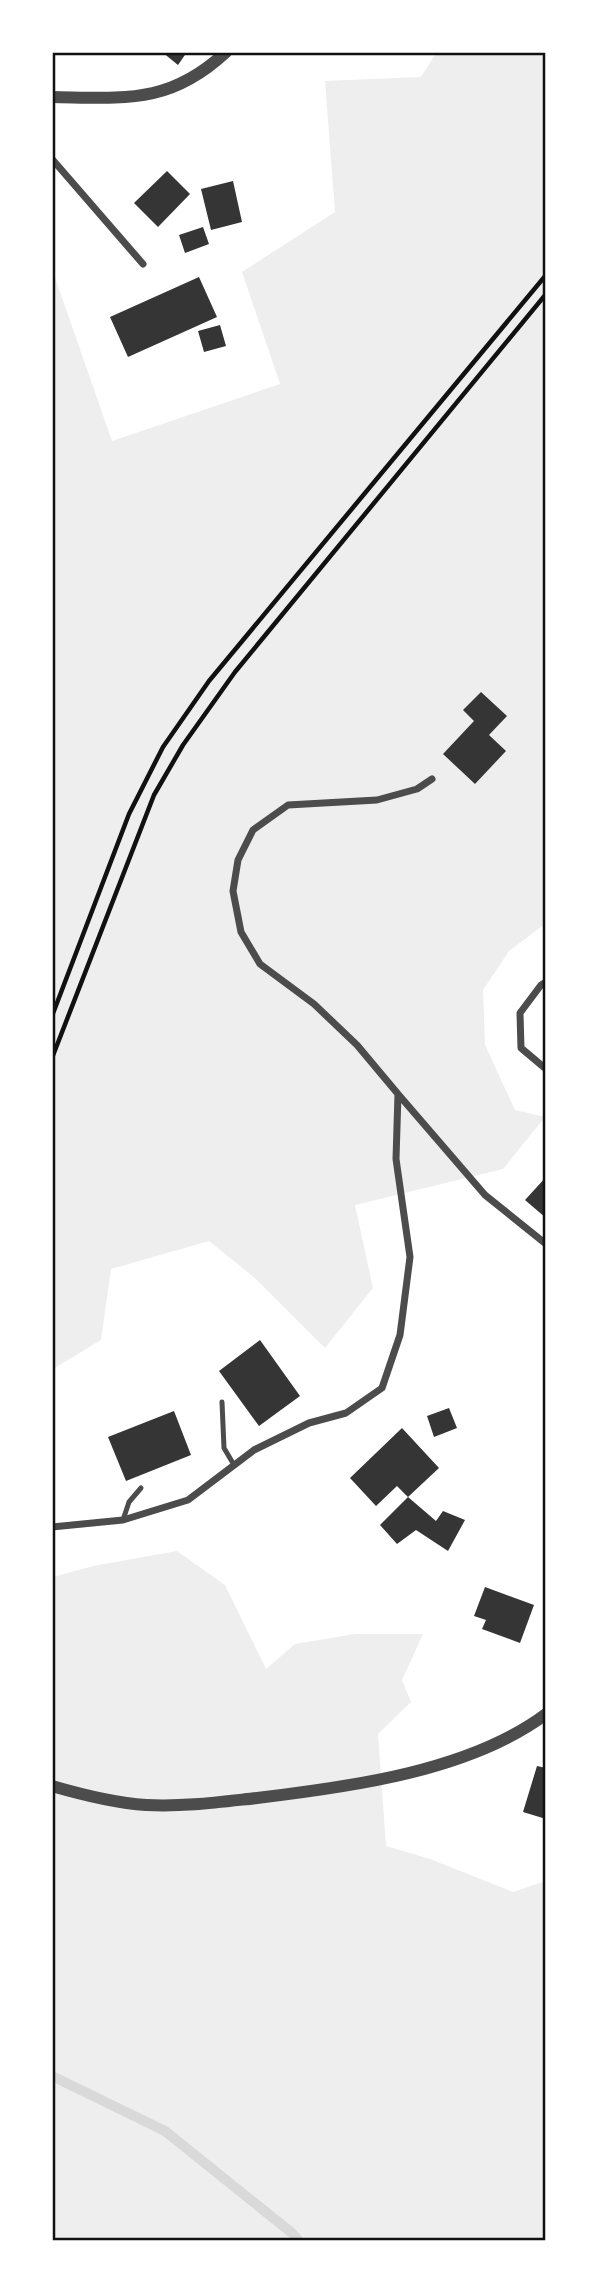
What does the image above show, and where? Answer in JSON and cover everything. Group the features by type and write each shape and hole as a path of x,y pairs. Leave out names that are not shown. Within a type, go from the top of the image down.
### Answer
{"street":[{"path":"52,97 128,99 158,93 186,81 212,65 226,52"},
{"path":"52,159 143,264"},
{"path":"432,779 417,789 377,800 288,805 253,830 238,860 233,891 241,932 260,964 314,1004 357,1045 485,1195 545,1244"},
{"path":"545,982 520,1013 521,1048 545,1069"},
{"path":"52,1527 123,1520 188,1500 254,1450 309,1423 346,1413 382,1388 400,1335 410,1257 396,1159 398,1094"},
{"path":"52,1786 90,1797 144,1805 183,1806 303,1793 392,1777 445,1762 525,1730 545,1714"}],"lane":[{"path":"222,1402 224,1448 234,1465"},
{"path":"123,1520 129,1502 141,1489"}],"path":[{"path":"52,1016 129,814 163,747 209,681 545,275"},
{"path":"52,1058 154,795 183,745 235,671 545,294"}],"shaded area":[{"path":"436,53 545,53 545,924 509,951 483,990 485,1045 515,1110 545,1117 503,1169 355,1205 373,1288 325,1348 256,1279 209,1241 111,1269 101,1340 53,1369 52,269 112,441 280,384 242,272 335,212 325,81 421,77"},
{"path":"177,1551 225,1585 266,1669 295,1644 355,1634 423,1634 402,1680 411,1702 378,1734 386,1846 430,1859 513,1892 545,1881 545,2240 53,2240 53,1577 93,1566"}],"building":[{"path":"162,52 187,52 178,65"},
{"path":"167,171 190,194 158,227 134,203"},
{"path":"233,181 242,222 211,230 201,189"},
{"path":"203,227 209,244 185,253 179,235"},
{"path":"199,277 217,317 128,357 110,317"},
{"path":"220,325 226,346 204,352 198,331"},
{"path":"481,692 507,716 489,735 506,751 475,784 443,754 474,721 463,710"},
{"path":"546,1177 546,1218 525,1200"},
{"path":"260,1340 300,1396 259,1426 219,1371"},
{"path":"449,1408 457,1428 434,1437 427,1416"},
{"path":"174,1411 191,1455 126,1481 108,1437"},
{"path":"402,1428 439,1468 408,1497 397,1486 376,1506 350,1478"},
{"path":"408,1497 436,1521 443,1511 465,1520 448,1551 416,1530 397,1544 380,1525"},
{"path":"485,1587 534,1605 520,1643 482,1629 486,1620 474,1616"},
{"path":"537,1766 546,1768 546,1819 523,1812"}],"waterway":[{"path":"52,2076 165,2131 298,2240"}]}
